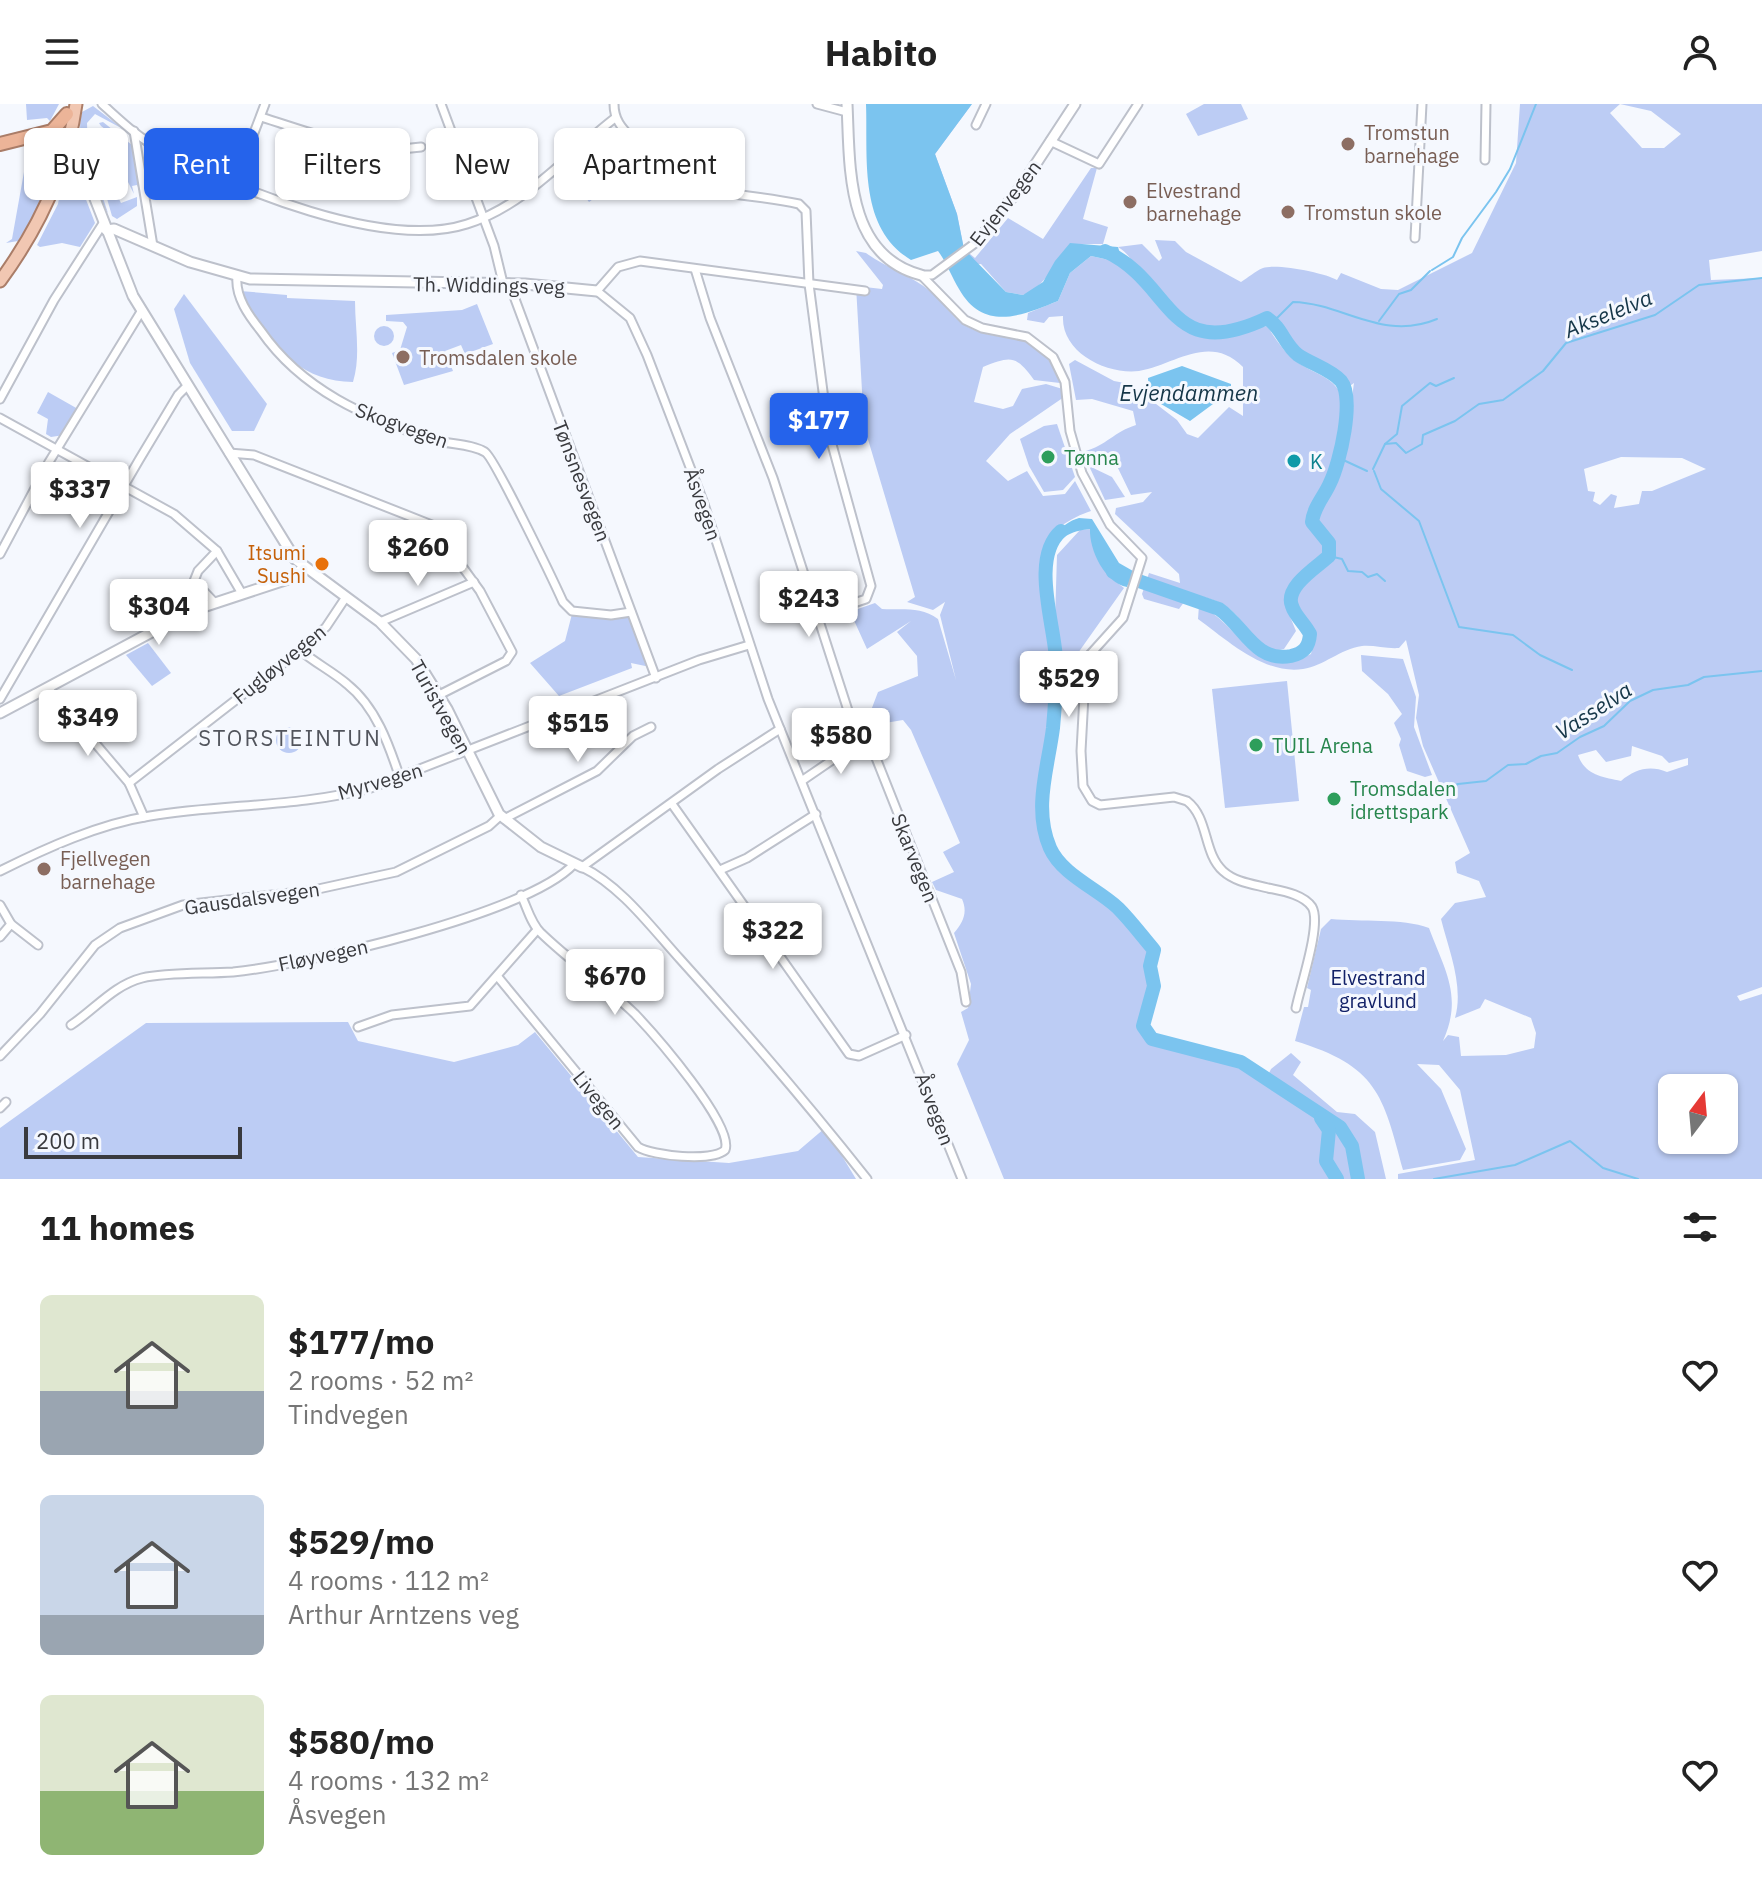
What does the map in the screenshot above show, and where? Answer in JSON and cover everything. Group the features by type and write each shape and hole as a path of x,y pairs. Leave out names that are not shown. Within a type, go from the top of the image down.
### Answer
{"highway":[{"path":"0,144 56,129 70,107"}],"main road":[{"path":"67,128 70,107"},
{"path":"0,281 35,229 47,200"}],"street":[{"path":"102,104 144,138"},
{"path":"257,128 265,104"},
{"name":"Tønsnesvegen","path":"441,104 481,218 656,678"},
{"path":"614,104 615,118 662,170 722,193 802,206 808,221 809,284 830,440 871,592 866,599 818,615"},
{"path":"817,104 847,108 852,193 861,221 882,253 898,265 921,275 965,320 982,328 1027,337 1053,357 1065,382 1073,444 1082,473 1110,525 1141,555 1141,569 1123,618 1086,659 1081,751 1083,786 1092,801 1100,805 1174,797 1187,801 1200,819 1212,857 1225,873 1243,882 1297,896 1308,903 1315,926 1296,1008"},
{"path":"976,125 986,104"},
{"name":"Evjenvegen","path":"921,275 932,275 978,241 1022,185 1075,104"},
{"name":"Evjenvegen","path":"1050,141 1099,164 1138,104"},
{"path":"1415,238 1422,104"},
{"path":"1485,160 1486,104"},
{"path":"261,117 335,141 382,148 421,147"},
{"path":"259,194 304,210 392,227 447,228 481,218 532,188 615,118"},
{"path":"134,131 153,246"},
{"name":"Turistvegen","path":"95,200 120,270 142,310 229,453 304,567 380,622 408,648 439,695 485,793 502,818 541,847 616,891 807,1102 867,1179"},
{"path":"0,399 54,300 105,226"},
{"name":"Th. Widdings veg","path":"105,226 237,277 506,283 579,286 597,291"},
{"path":"597,291 614,269 630,262 655,262 865,291"},
{"name":"Skarvegen","path":"695,269 710,318 773,478 860,741 876,758 961,972 966,1002"},
{"name":"Skogvegen","path":"237,277 237,292 255,324 285,361 312,386 430,438 488,453 563,602 572,611 611,615 631,612"},
{"name":"Åsvegen","path":"597,291 617,304 635,326 698,487 749,645 780,729 962,1179"},
{"path":"0,554 58,449 142,310"},
{"path":"0,699 178,395 187,386"},
{"path":"0,418 174,514 217,551 241,592"},
{"path":"229,453 254,455 428,523 474,582 511,646 512,656 439,695"},
{"path":"214,602 194,581 205,562 217,551"},
{"path":"0,713 174,620 241,592 291,578 304,567"},
{"path":"380,622 474,582"},
{"name":"Fugløyvegen","path":"129,783 300,650 326,627 346,597"},
{"name":"Myrvegen","path":"0,871 70,840 144,817 329,796 400,778 749,645"},
{"path":"300,650 347,683 359,696 383,731 400,778"},
{"path":"49,689 129,783 144,817"},
{"name":"Gausdalsvegen","path":"0,1056 40,1014 73,969 113,932 183,905 309,891 396,872 597,771 633,736 651,727"},
{"name":"Fløyvegen","path":"71,1025 117,990 139,979 235,972 362,948 521,895 578,866 780,729"},
{"path":"803,780 860,741"},
{"path":"672,804 849,1054 859,1056 906,1035"},
{"path":"720,870 747,858 816,814"},
{"path":"358,1027 392,1015 468,1008 537,930 521,895"},
{"path":"0,905 11,924 38,945"},
{"path":"0,937 11,924"},
{"name":"Livegen","path":"498,977 638,1147 653,1154 714,1156 723,1152 728,1143 721,1125 639,1019 537,930"}],"green space":[{"path":"26,104 59,104 50,121 47,118 27,120"},
{"path":"972,104 935,154 957,214 964,249 975,258 1008,218 1043,239 1091,168 1097,168 1083,219 1108,227 1103,244 1070,244 1044,280 1023,295 1006,292 981,264 963,265 884,162"},
{"path":"1204,104 1241,104 1248,119 1198,136 1186,114"},
{"name":"Elvestrand gravlund","path":"1520,104 1620,104 1762,104 1762,251 1709,260 1711,280 1762,278 1762,987 1737,996 1740,1001 1762,994 1762,1179 1398,1179 1398,1174 1475,1160 1460,1090 1439,1065 1417,1064 1441,1089 1466,1149 1460,1160 1403,1170 1382,1102 1372,1086 1344,1061 1295,1041 1304,1007 1308,1007 1311,990 1307,988 1321,929 1331,919 1394,922 1429,928 1446,971 1452,997 1449,1025 1443,1041 1448,1035 1459,1037 1461,1056 1506,1055 1534,1048 1536,1033 1531,1018 1485,999 1480,1008 1455,1018 1457,981 1441,919 1455,903 1486,897 1479,881 1457,873 1455,862 1470,853 1423,746 1416,718 1419,695 1406,640 1399,648 1362,646 1346,650 1318,665 1303,669 1274,667 1234,646 1198,619 1199,605 1214,614 1250,648 1276,661 1292,661 1311,654 1315,635 1300,608 1286,607 1296,631 1284,649 1274,650 1259,644 1237,616 1217,601 1190,594 1179,609 1144,599 1142,594 1149,573 1180,583 1179,574 1115,514 1116,508 1143,502 1152,492 1131,495 1115,462 1086,459 1083,452 1136,425 1133,411 1092,399 1076,400 1069,364 1075,360 1114,381 1130,384 1177,420 1187,434 1198,438 1229,407 1243,416 1243,367 1230,357 1205,352 1139,371 1113,369 1088,359 1078,351 1064,329 1063,316 1049,317 1044,323 1027,320 1028,313 1058,301 1070,273 1091,256 1123,263 1171,316 1198,332 1231,333 1267,326 1290,357 1329,380 1342,398 1344,411 1339,442 1318,496 1327,500 1342,467 1354,383 1347,388 1301,356 1267,317 1240,328 1200,330 1157,297 1128,255 1118,247 1142,244 1159,261 1162,258 1155,240 1175,241 1186,252 1241,282 1263,268 1278,267 1312,272 1337,280 1341,273 1381,289 1398,290 1472,253 1516,163","holes":["1620,104 1651,111 1681,134 1664,148 1642,148 1610,113","1621,457 1682,458 1706,469 1652,491 1642,491 1639,504 1614,508 1617,496 1611,494 1600,505 1593,501 1595,492 1588,491 1584,469","1632,746 1662,756 1669,763 1688,758 1688,765 1667,772 1643,769 1621,781 1590,771 1578,755 1596,750 1606,762 1631,756"]},
{"path":"93,106 122,128 95,114 87,123 87,128 80,128 82,112"},
{"path":"128,142 132,145 140,191 137,185 132,186 134,194 128,182"},
{"path":"24,172 24,200 40,200 18,241 6,243 12,239"},
{"path":"137,197 137,206 117,219 112,216 107,200 120,200 121,203"},
{"path":"59,200 86,200 95,223 80,247 62,243 37,245"},
{"path":"856,251 866,253 923,285 966,326 1032,344 1052,364 1060,383 1034,380 1017,362 1000,361 983,367 974,402 1003,409 1013,406 1022,389 1046,384 1066,390 1067,395 1010,434 986,461 1008,481 1027,471 1043,496 1065,494 1075,481 1091,511 1054,532 1044,545 1040,566 1040,592 1051,679 1042,780 1044,827 1051,849 1063,867 1119,909 1154,951 1150,967 1155,987 1143,1027 1153,1040 1242,1063 1266,1079 1271,1069 1291,1053 1301,1062 1293,1075 1337,1112 1355,1114 1375,1132 1386,1179 1004,1179 957,1064 969,1040 961,1012 968,1008 971,984 954,933 964,917 964,904 962,899 936,890 932,882 954,872 943,852 960,843 911,730 903,720 885,723 870,713 878,692 918,676 917,656 897,632 911,621 867,649 852,616 855,610 875,603 882,609 911,610 932,615 938,619 956,680 940,615 945,602 933,610 907,602 915,597 864,426 856,286 882,289 883,285"},
{"path":"240,291 287,295 287,298 355,301 357,352 353,382 314,374 284,354 260,325"},
{"path":"184,294 267,404 254,431 232,431 190,363 174,309"},
{"path":"477,304 493,344 465,354 461,345 445,351 453,371 404,385 392,353 400,350 407,327 403,322 386,321 386,315 462,310"},
{"path":"384,326 391,329 394,336 391,343 384,346 377,343 374,336 377,329"},
{"path":"48,392 78,409 64,435 51,437 46,434 48,419 37,413"},
{"name":"Tønna","path":"1057,424 1075,477 1063,490 1044,492 1029,466 1020,439 1044,426"},
{"path":"1089,466 1112,477 1125,497 1105,500"},
{"path":"1091,529 1110,577 1124,588 1078,653 1074,680 1065,688 1055,620 1057,555 1080,530"},
{"path":"572,614 630,616 650,667 631,663 632,668 559,696 530,663 565,641"},
{"path":"148,643 171,673 152,686 126,655"},
{"path":"1361,655 1403,659 1416,697 1414,727 1432,775 1425,777 1407,771 1399,745 1401,739 1394,723 1402,714 1388,694 1362,671"},
{"name":"TUIL Arena","path":"1287,681 1299,801 1225,808 1212,689"},
{"path":"289,727 298,731 302,740 298,749 289,753 280,749 276,740 280,731"},
{"path":"348,1022 358,1041 454,1062 518,1045 535,1032 638,1157 729,1163 798,1151 825,1128 856,1179 0,1179 0,1128 146,1023"}],"water":[{"path":"866,104 972,104 935,154 957,214 964,249 1006,292 1023,295 1043,282 1070,243 1118,247 1123,263 1091,256 1070,273 1058,301 1005,317 980,311 969,303 959,289 938,251 911,260 894,246 882,230 869,191"},
{"name":"Evjendammen","path":"1182,366 1231,384 1231,399 1213,404 1190,421 1149,397 1148,378"},
{"path":"1079,518 1092,519 1119,563 1133,571 1127,587 1105,572 1095,556 1090,529 1065,536 1048,556 1058,532"}],"waterway":[{"path":"1432,270 1453,257 1462,238 1496,192 1510,169 1536,104"},
{"path":"1105,251 1128,265 1174,314 1190,326 1209,332 1234,330 1267,318 1298,355 1341,381 1347,401 1338,461 1312,522 1329,543 1329,556 1303,578 1291,599 1293,610 1310,634 1302,651 1291,656 1268,654 1251,642 1219,609 1113,572"},
{"path":"1379,321 1399,294 1411,290 1430,271"},
{"name":"Akselelva","path":"1373,469 1385,444 1396,443 1406,453 1422,444 1423,435 1455,421 1479,404 1503,400 1543,371 1566,343 1655,315 1699,285 1762,278"},
{"path":"1273,322 1293,302 1329,308 1380,324 1417,325 1437,319"},
{"path":"1385,444 1397,434 1402,406 1430,383 1436,386 1454,378"},
{"name":"Akselelva","path":"1339,458 1367,471"},
{"path":"1374,471 1381,489 1419,521 1459,627 1513,635 1540,655 1572,670"},
{"path":"1061,531 1052,543 1046,575 1056,668 1053,728 1042,803 1050,848 1072,874 1118,908 1154,950 1150,966 1154,986 1143,1026 1152,1039 1241,1062 1340,1127 1352,1146 1358,1179"},
{"path":"1329,556 1342,559 1348,571 1362,572 1368,577 1377,574 1385,581"},
{"name":"Vasselva","path":"1447,789 1458,784 1486,781 1508,765 1526,764 1541,756 1557,753 1580,737 1604,726 1630,701 1653,690 1688,685 1704,677 1762,671"},
{"path":"1321,1118 1329,1130 1326,1161 1337,1179"},
{"path":"1434,1179 1515,1165 1570,1141 1603,1168 1638,1179"}],"place":[{"name":"Tromstun barnehage","path":"1348,144"},
{"name":"Elvestrand barnehage","path":"1130,202"},
{"name":"Tromstun skole","path":"1288,212"},
{"name":"Tromsdalen skole","path":"403,357"},
{"name":"Tønna","path":"1048,457"},
{"name":"K","path":"1294,461"},
{"name":"Itsumi Sushi","path":"322,564"},
{"name":"TUIL Arena","path":"1256,745"},
{"name":"Tromsdalen idrettspark","path":"1334,799"},
{"name":"Fjellvegen barnehage","path":"44,869"}],"district":[{"name":"STORSTEINTUN","path":"290,737"}]}
